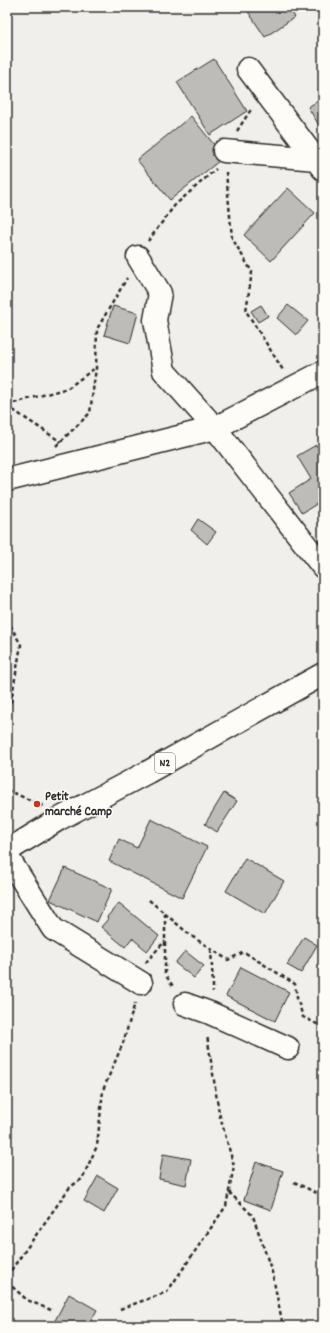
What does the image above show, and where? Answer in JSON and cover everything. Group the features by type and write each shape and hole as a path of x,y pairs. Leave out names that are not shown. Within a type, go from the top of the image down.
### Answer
{"main road":[{"path":"248,69 319,164"},
{"path":"225,156 319,164"},
{"path":"138,257 160,293 156,320 164,371 215,428 323,567"},
{"path":"7,480 215,428 323,372"},
{"name":"N2","path":"7,851 59,819 148,772 323,674"},
{"path":"7,856 53,929 141,983"},
{"path":"185,1004 206,1022 288,1048"}],"path":[{"path":"55,446 61,442 90,413 96,368 97,329 141,251 175,205 225,156 264,90"},
{"path":"225,156 232,238 252,272 246,311 294,387"},
{"path":"7,405 68,388 96,368"},
{"path":"7,405 61,442"},
{"path":"7,619 21,645 11,701 7,710"},
{"path":"7,790 40,804 59,819"},
{"path":"149,900 190,935 228,960 244,952 295,984 296,998 302,1016 323,1027"},
{"path":"165,914 165,974 185,1004"},
{"path":"7,1276 70,1187 82,1179 97,1146 103,1090 124,1043 147,961 165,941"},
{"path":"120,1309 167,1292 226,1206 234,1166 219,1114 207,1036 206,1022 213,986 211,949"},
{"path":"206,1022 207,1036"},
{"path":"294,1182 323,1196"},
{"path":"229,1192 253,1216 272,1272 283,1326"},
{"path":"7,1282 27,1300 51,1310"}],"building":[{"path":"245,7 288,7 295,17 265,37"},
{"path":"214,59 247,111 210,135 177,82"},
{"path":"323,98 323,132 308,107"},
{"path":"191,116 224,157 170,200 137,160"},
{"path":"288,188 315,213 271,261 244,235"},
{"path":"261,305 268,316 258,322 251,311"},
{"path":"288,305 308,321 296,335 277,318"},
{"path":"113,306 138,313 130,343 104,335"},
{"path":"316,445 323,455 323,500 302,513 289,493 311,479 297,456"},
{"path":"198,519 216,532 207,544 191,530"},
{"path":"323,520 323,529 319,523"},
{"path":"224,793 237,801 217,832 205,824"},
{"path":"151,819 207,847 182,898 109,861 119,839 137,848"},
{"path":"245,858 284,881 265,914 226,891"},
{"path":"65,868 112,889 97,922 50,900"},
{"path":"119,903 159,936 147,951 132,938 125,947 101,927"},
{"path":"304,937 317,945 301,973 287,965"},
{"path":"185,951 204,966 194,978 175,963"},
{"path":"241,967 289,992 275,1021 226,996"},
{"path":"163,1154 191,1159 186,1185 159,1179"},
{"path":"256,1162 283,1171 271,1210 244,1200"},
{"path":"98,1176 118,1188 104,1213 84,1201"},
{"path":"69,1294 97,1310 88,1326 52,1326"}],"place":[{"name":"Petit marché Camp","path":"37,804"}]}
